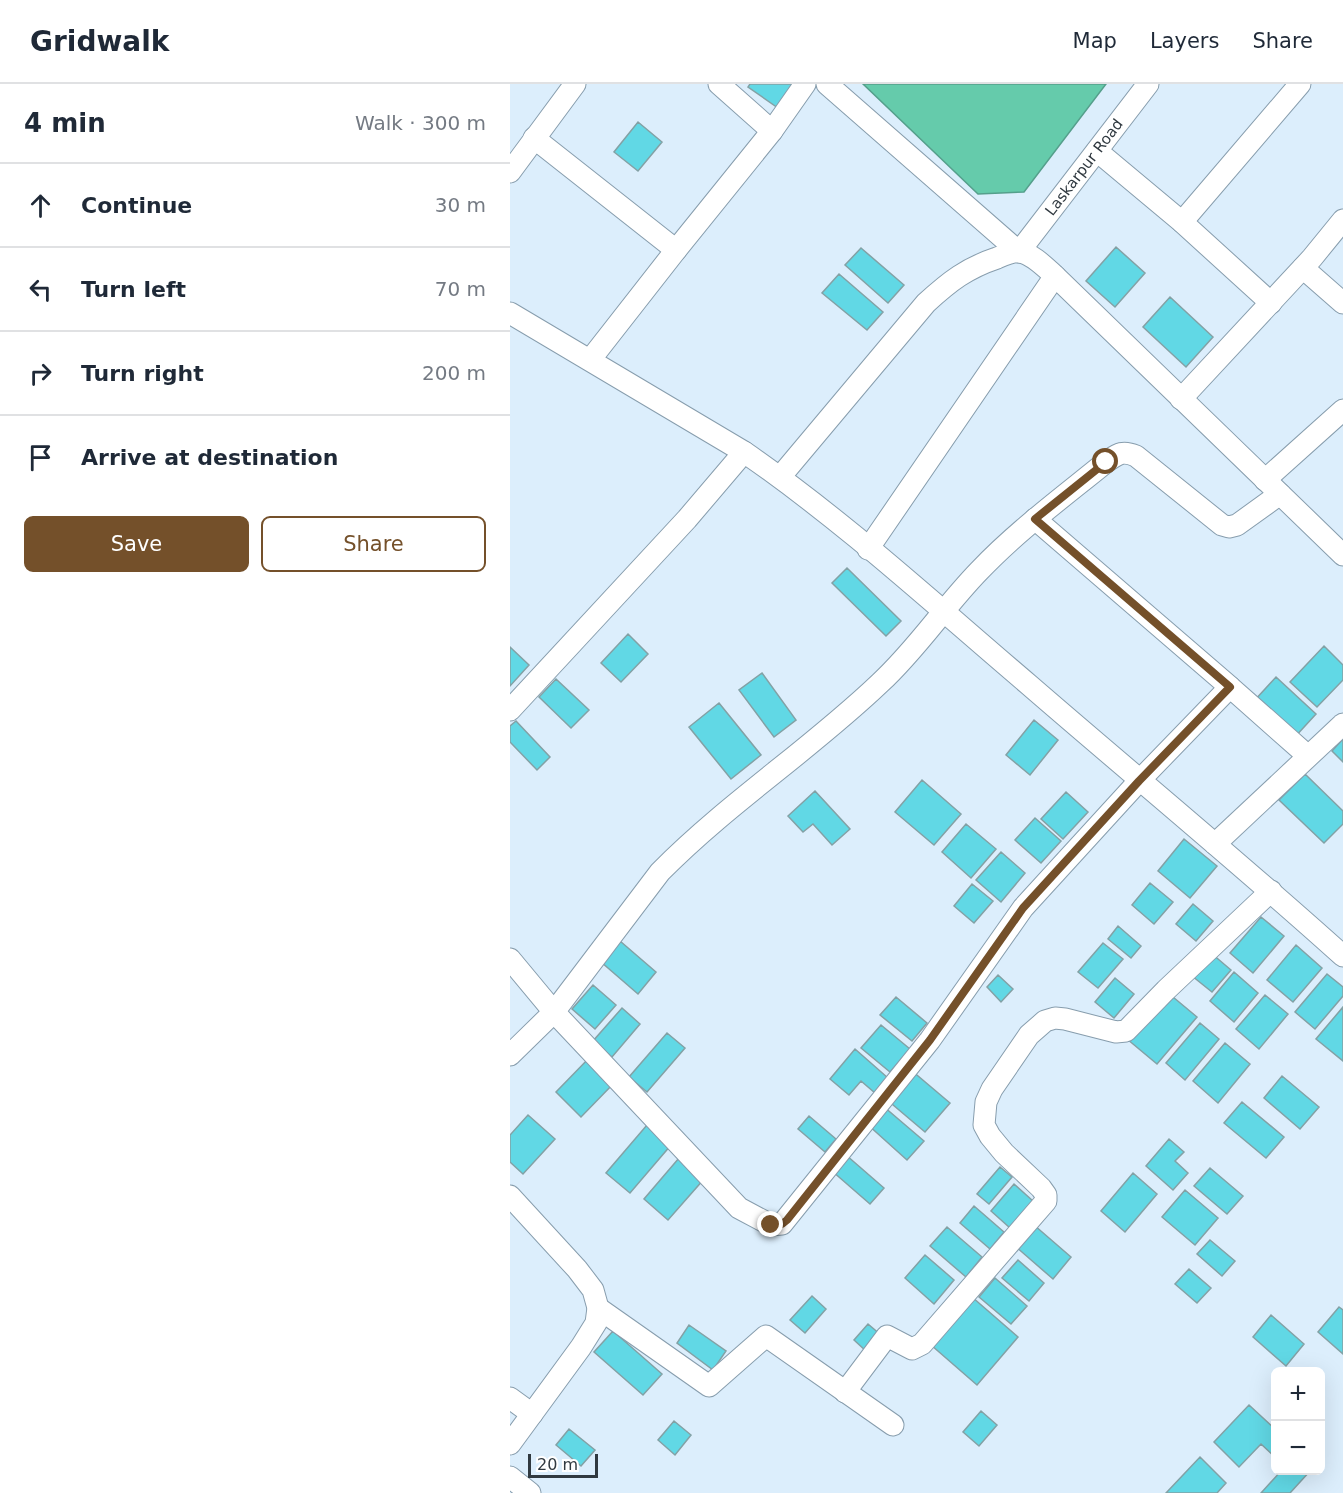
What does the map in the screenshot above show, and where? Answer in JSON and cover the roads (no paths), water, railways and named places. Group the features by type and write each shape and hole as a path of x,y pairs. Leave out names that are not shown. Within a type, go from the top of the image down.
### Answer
{"street":[{"path":"510,172 575,84"},
{"path":"719,84 772,131"},
{"path":"590,360 772,131 805,84"},
{"path":"827,84 1019,252 1029,255 1055,276 1343,555"},
{"name":"Laskarpur Road","path":"1019,252 1148,84"},
{"path":"1182,222 1300,84"},
{"path":"534,138 676,250"},
{"path":"1097,151 1182,222 1271,303"},
{"path":"1181,399 1303,268 1343,220"},
{"path":"780,477 926,303 966,270 1019,252"},
{"path":"1303,268 1343,303"},
{"path":"868,549 1055,276"},
{"path":"511,315 744,452 780,477 943,612 1271,891 1343,956"},
{"path":"510,1055 554,1012 668,865 704,830 863,699 909,653 979,571 1035,519 1106,462 1118,454 1127,452 1136,456 1222,525 1229,527 1237,525 1343,410"},
{"path":"510,710 687,519 744,452"},
{"path":"1035,519 1308,756"},
{"path":"510,959 554,1012 739,1208 771,1225 782,1224 930,1040 1023,908 1139,781 1230,687"},
{"path":"1215,844 1343,724"},
{"path":"845,1392 887,1336 912,1349 922,1344 1046,1201 1046,1195 1041,1188 1004,1153 984,1125 986,1102 992,1089 1029,1035 1045,1021 1055,1018 1116,1032 1126,1031 1271,891"},
{"path":"510,1196 577,1269 593,1290 598,1308 596,1323 510,1444"},
{"path":"598,1308 709,1386 766,1336 893,1425"},
{"path":"510,1398 532,1414"},
{"path":"510,1477 530,1493"}]}
